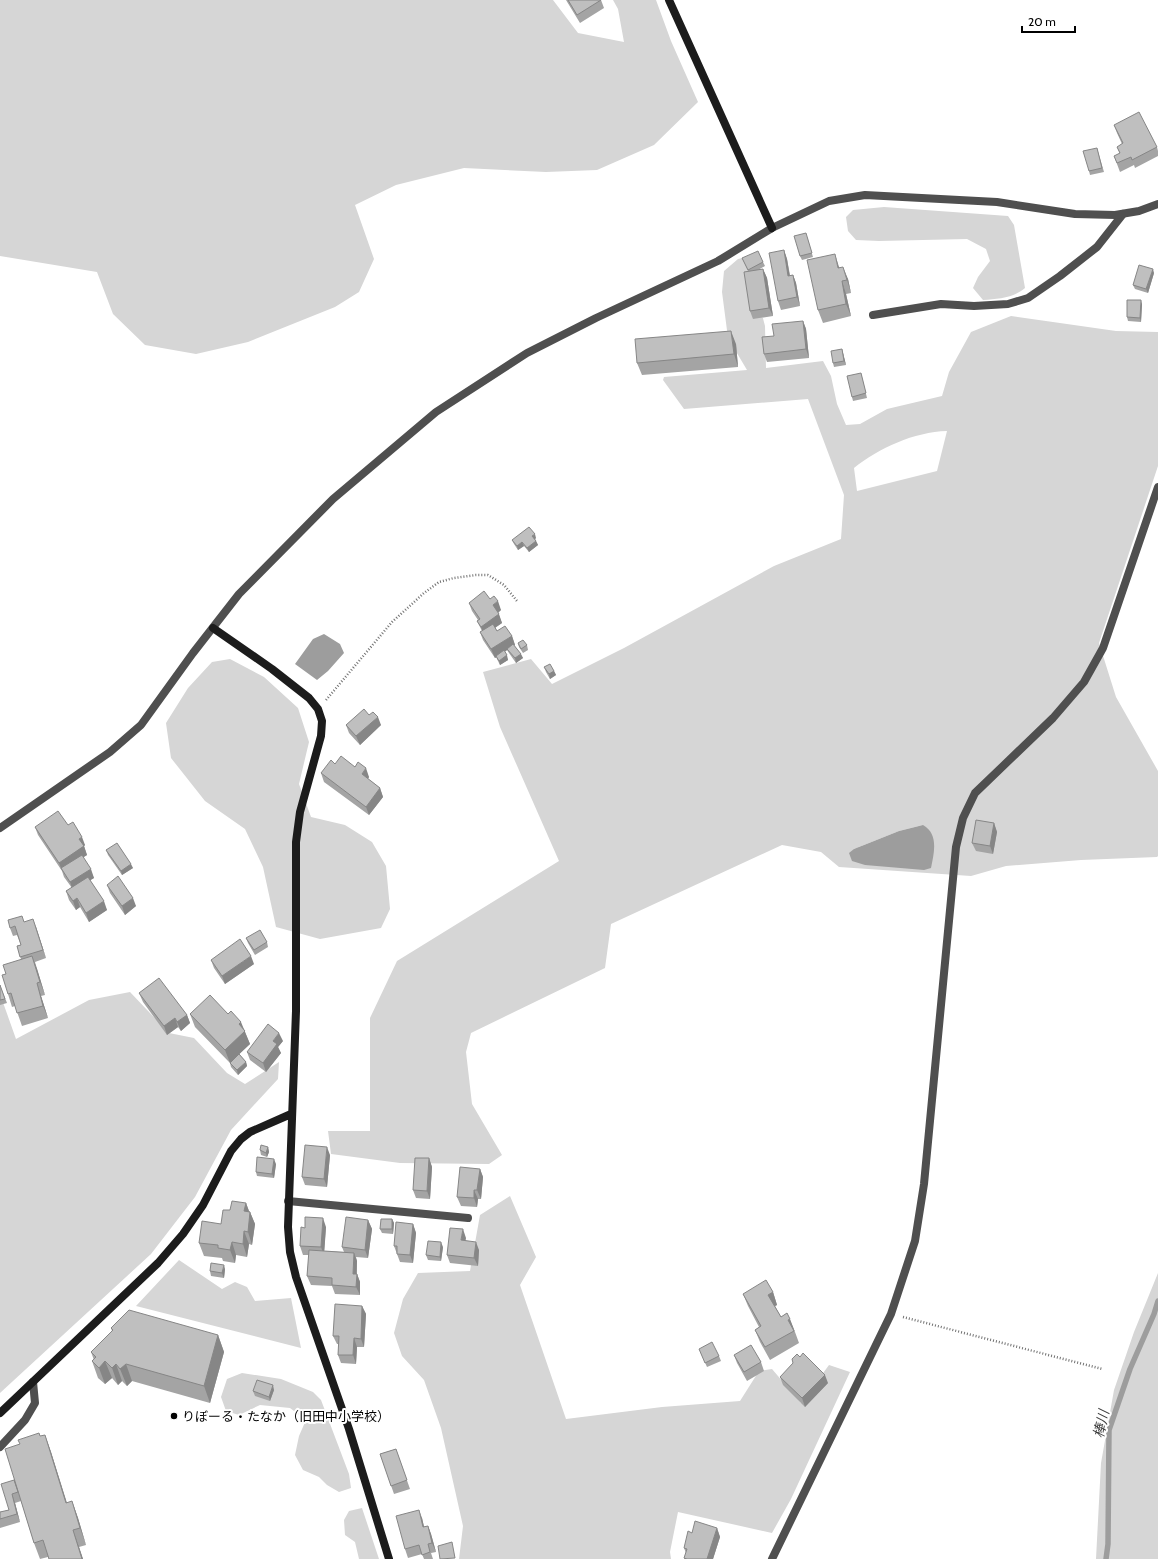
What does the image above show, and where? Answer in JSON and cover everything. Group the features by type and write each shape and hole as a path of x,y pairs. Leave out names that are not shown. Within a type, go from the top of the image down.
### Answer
{"street":[{"path":"669,0 772,228"},
{"path":"0,828 110,752 141,725 239,594 333,499 436,412 527,353 596,318 718,261 772,228 829,201 865,195 998,202 1075,214 1115,215 1139,211 1158,204"},
{"path":"873,315 941,304 974,306 1008,304 1028,298 1060,276 1097,247 1123,214"},
{"path":"772,1559 891,1314 915,1240 924,1184 956,847 963,818 975,793 1053,718 1084,682 1103,648 1158,487"},
{"path":"213,628 272,669 309,698 318,709 322,721 321,736 300,812 296,842 296,1011 288,1202 290,1252 296,1277 350,1429 389,1559"},
{"path":"0,1413 158,1263 183,1234 203,1205 231,1151 241,1139 250,1132 291,1114"},
{"path":"288,1202 468,1218"},
{"path":"0,1447 25,1420 35,1403 33,1382"}],"path":[{"path":"318,709 392,622 424,593 439,582 454,578 488,575 504,585 517,601"},
{"path":"891,1314 1102,1369"}],"shaded area":[{"path":"0,0 553,0 578,33 624,42 618,9 613,0 656,0 671,41 698,102 654,145 597,170 546,172 464,168 396,185 355,205 374,259 359,292 335,307 248,342 196,354 145,345 113,314 97,272 0,256"},
{"path":"884,207 1008,216 1014,225 1025,288 1010,296 983,300 973,288 978,277 990,261 986,249 967,239 879,241 856,240 848,231 846,217 853,210"},
{"path":"747,257 765,326 766,368 823,361 831,376 837,404 846,425 860,424 887,409 942,396 949,372 971,332 1011,316 1116,331 1158,332 1158,466 1099,643 1116,697 1158,771 1158,856 1006,866 971,876 839,867 821,852 782,845 611,924 605,968 471,1033 466,1052 472,1104 502,1155 489,1164 400,1163 331,1154 328,1131 370,1131 370,1018 397,961 559,861 500,727 483,672 531,659 552,684 624,648 774,566 841,539 844,495 808,399 684,409 663,380 664,377 747,370 728,338 722,292 724,271 738,259","holes":["947,431 937,471 857,491 854,468 874,454 898,442 922,434","923,825 854,849 899,831"]},
{"path":"324,634 340,644 344,653 328,671 317,680 295,664 313,639"},
{"path":"230,659 264,677 298,708 309,742 299,784 311,817 345,825 372,842 386,866 390,909 381,928 320,939 276,927 263,867 245,829 205,801 171,758 166,723 188,688 212,662"},
{"path":"923,825 931,833 934,844 931,868 924,870 865,865 852,861 849,853 854,849 899,831"},
{"path":"130,992 169,1033 194,1038 227,1073 245,1084 279,1062 278,1079 231,1130 195,1197 151,1254 0,1393 0,994 16,1039 89,1000"},
{"path":"510,1196 536,1257 520,1285 566,1419 662,1407 740,1401 759,1371 772,1369 801,1403 829,1365 850,1372 791,1499 772,1533 678,1512 670,1552 671,1559 459,1559 463,1526 441,1428 424,1380 402,1356 394,1333 403,1299 418,1273 470,1271 480,1215"},
{"path":"179,1260 222,1289 235,1282 247,1287 255,1301 291,1298 301,1348 136,1306"},
{"path":"1158,1273 1158,1559 1096,1559 1101,1463 1114,1390 1134,1332"},
{"path":"242,1373 281,1379 313,1392 321,1400 349,1474 351,1488 339,1492 327,1485 319,1477 303,1470 295,1455 299,1436 306,1420 290,1408 260,1405 239,1415 226,1411 221,1397 227,1379"},
{"path":"362,1508 379,1559 359,1559 355,1542 345,1535 344,1520 349,1511"}],"building":[{"path":"568,0 601,0 577,15"},
{"path":"1139,112 1157,147 1132,160 1131,157 1117,163 1114,156 1120,153 1117,147 1123,143 1114,125"},
{"path":"1097,148 1102,168 1089,171 1083,151"},
{"path":"806,233 812,253 800,256 794,236"},
{"path":"784,250 788,276 793,275 797,297 778,301 769,253"},
{"path":"758,251 763,262 748,270 742,258"},
{"path":"835,254 838,268 843,267 847,280 842,281 846,304 818,310 807,260"},
{"path":"1139,265 1153,269 1146,289 1133,285"},
{"path":"763,269 769,308 750,311 744,272"},
{"path":"1127,300 1141,300 1140,318 1127,317"},
{"path":"803,321 806,349 764,354 762,337 774,336 772,324"},
{"path":"731,331 734,354 637,363 635,339"},
{"path":"842,349 844,361 833,363 831,351"},
{"path":"861,373 866,393 852,397 847,376"},
{"path":"529,527 535,534 532,536 536,541 527,548 522,542 517,546 512,540"},
{"path":"484,591 490,599 494,596 498,601 493,605 499,614 481,627 477,621 480,619 469,603"},
{"path":"493,624 497,631 505,626 512,636 491,649 480,632"},
{"path":"523,640 527,645 521,649 518,643"},
{"path":"513,644 521,654 515,658 507,649"},
{"path":"504,650 507,655 499,661 496,656"},
{"path":"550,664 554,671 549,674 544,667"},
{"path":"364,709 369,715 373,712 378,717 356,736 346,725"},
{"path":"341,756 355,767 358,762 366,768 362,774 380,788 366,807 321,773 331,760 335,764"},
{"path":"58,811 68,825 73,822 82,837 79,839 84,846 59,863 35,827"},
{"path":"976,820 994,823 990,846 972,843"},
{"path":"117,843 131,864 121,871 106,850"},
{"path":"82,855 91,869 70,882 61,868"},
{"path":"118,876 133,898 122,906 107,885"},
{"path":"88,877 104,901 86,913 77,898 73,901 66,891"},
{"path":"22,916 24,922 33,919 43,950 20,957 17,946 21,945 15,926 10,928 8,920"},
{"path":"260,930 267,942 254,950 246,938"},
{"path":"240,939 251,956 222,976 211,960"},
{"path":"32,956 40,982 37,983 43,1006 17,1013 11,993 8,994 2,975 6,974 3,965"},
{"path":"159,978 187,1015 177,1022 175,1018 164,1026 139,993"},
{"path":"0,985 5,999 0,1000"},
{"path":"210,995 228,1014 231,1011 241,1022 239,1024 245,1031 225,1050 190,1014"},
{"path":"268,1024 279,1033 273,1041 277,1044 263,1063 247,1052"},
{"path":"239,1054 246,1062 237,1070 230,1063"},
{"path":"261,1145 268,1147 266,1153 260,1150"},
{"path":"305,1145 327,1147 324,1179 302,1177"},
{"path":"257,1157 274,1159 272,1174 256,1172"},
{"path":"415,1158 429,1158 427,1191 413,1190"},
{"path":"460,1167 480,1169 477,1190 474,1190 474,1198 457,1197"},
{"path":"232,1201 246,1203 244,1211 250,1212 248,1232 244,1231 243,1244 232,1242 230,1250 218,1248 218,1245 199,1243 202,1221 221,1224 223,1210 230,1210"},
{"path":"305,1217 323,1218 321,1247 300,1246 301,1227 305,1228"},
{"path":"346,1217 368,1220 365,1250 342,1247"},
{"path":"381,1219 392,1219 392,1229 380,1229"},
{"path":"396,1222 413,1224 410,1255 397,1254 397,1246 394,1246"},
{"path":"450,1228 463,1229 461,1240 476,1242 474,1258 447,1255"},
{"path":"428,1241 441,1242 440,1257 426,1255"},
{"path":"309,1250 354,1253 353,1274 357,1274 356,1287 332,1285 332,1278 307,1276"},
{"path":"211,1263 224,1265 222,1273 210,1271"},
{"path":"766,1280 773,1292 768,1295 781,1317 787,1313 790,1319 788,1320 794,1331 765,1347 755,1330 761,1326 743,1294"},
{"path":"335,1304 362,1306 361,1339 354,1338 353,1355 338,1355 339,1336 333,1336"},
{"path":"129,1310 218,1335 204,1386 126,1364 120,1369 116,1364 112,1368 105,1361 99,1368 92,1361 96,1357 91,1352 113,1330 111,1328"},
{"path":"712,1342 719,1356 705,1363 699,1349"},
{"path":"751,1345 761,1362 744,1372 734,1355"},
{"path":"803,1353 825,1375 802,1398 780,1377 793,1363 792,1359 797,1354 800,1357"},
{"path":"257,1380 273,1385 269,1397 253,1391"},
{"path":"39,1433 40,1436 45,1435 66,1503 72,1501 80,1528 73,1530 82,1559 49,1559 43,1540 34,1543 5,1449 20,1444 18,1440"},
{"path":"396,1449 407,1480 391,1486 380,1454"},
{"path":"14,1480 18,1492 12,1494 17,1514 0,1519 0,1512 9,1510 1,1484"},
{"path":"419,1510 423,1527 428,1526 432,1543 428,1544 430,1552 422,1555 419,1545 405,1549 396,1516"},
{"path":"695,1521 717,1528 707,1559 684,1558 687,1549 684,1548 688,1531 692,1533"},
{"path":"452,1542 455,1558 440,1559 438,1546"}],"waterway":[{"name":"棒川","path":"1106,1559 1108,1544 1109,1430 1130,1369 1154,1314 1158,1301"}],"place":[{"name":"りぼーる・たなか（旧田中小学校）","path":"174,1416"}]}
